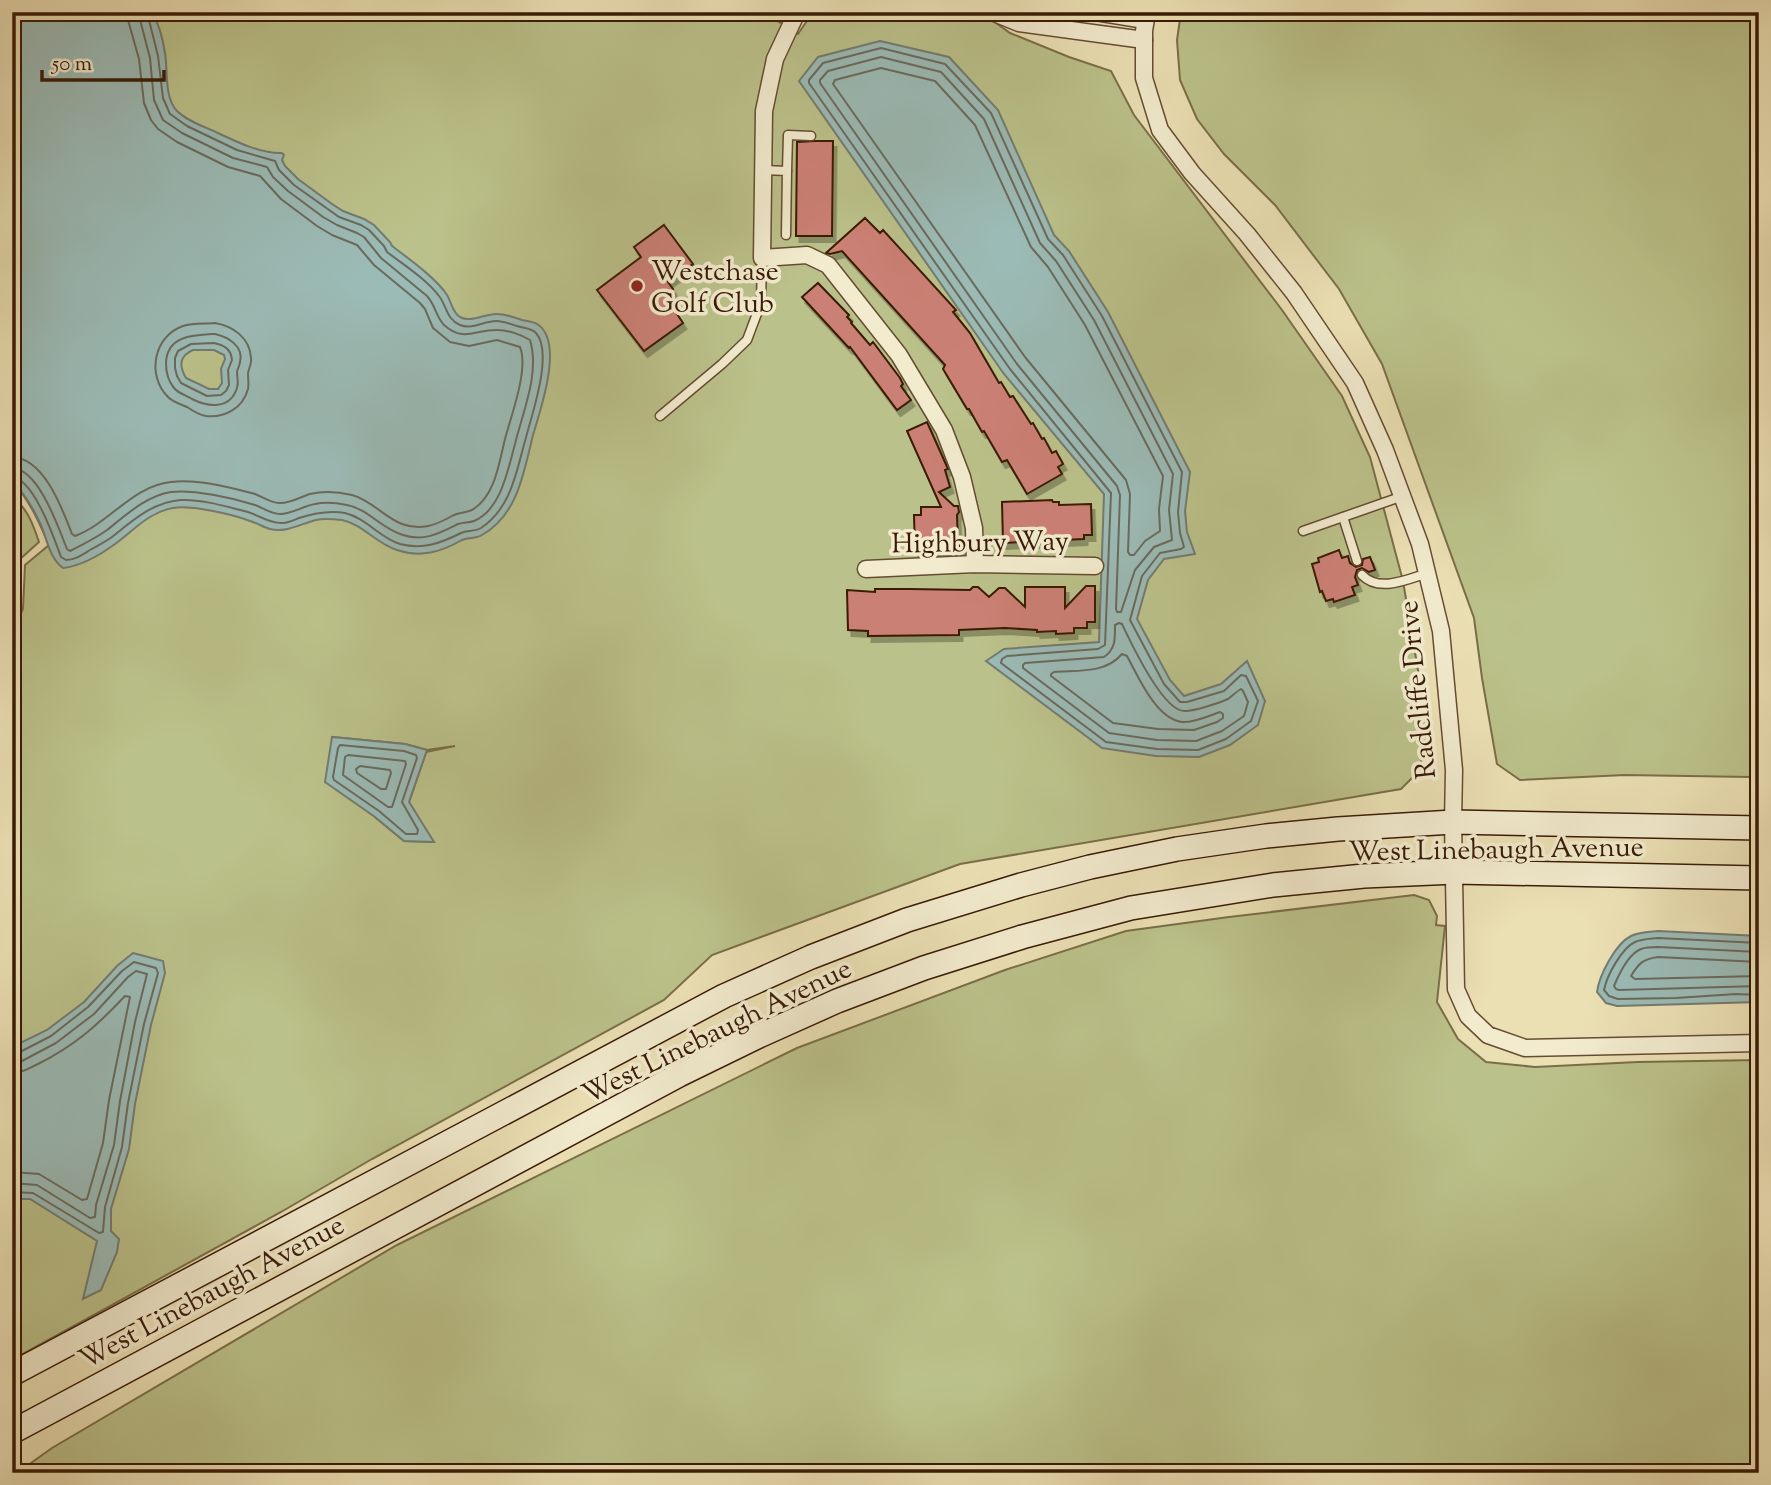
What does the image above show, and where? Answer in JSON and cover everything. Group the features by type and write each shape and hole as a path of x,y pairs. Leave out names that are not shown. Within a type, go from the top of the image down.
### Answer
{"main road":[{"name":"West Linebaugh Avenue","path":"12,1374 724,996 811,957 907,920 1090,867 1177,849 1266,836 1453,822 1759,828"},
{"name":"West Linebaugh Avenue","path":"12,1432 679,1075 837,1001 924,968 1021,937 1130,908 1273,885 1364,876 1455,872 1759,878"}],"street":[{"path":"797,12 775,60 764,111 762,258 807,255 828,265 899,355 944,430 962,477 974,528 975,564"},
{"path":"992,12 1019,23 1144,40"},
{"path":"1096,12 1146,16"},
{"name":"Radcliffe Drive","path":"1146,16 1144,78 1160,130 1192,173 1247,234 1294,293 1355,383 1385,450 1420,544 1443,645 1454,770 1456,989 1468,1016 1488,1035 1525,1048 1759,1043"},
{"name":"Highbury Way","path":"866,569 975,564 1095,566"}],"lane":[{"path":"786,235 788,135 811,136"},
{"path":"763,170 787,171"},
{"path":"660,416 747,340 761,303 762,258"},
{"path":"1303,531 1403,496"},
{"path":"1343,517 1357,561"},
{"path":"1362,575 1378,584 1428,573"}],"green space":[{"name":"Westchase Golf Club","path":"12,12 778,12 776,20 798,34 813,12 981,12 1010,33 1111,71 1134,115 1282,310 1342,396 1370,457 1403,581 1429,736 1418,772 1401,789 960,864 712,955 664,1000 12,1360 12,631 23,609 25,565 49,545 29,503 12,481","holes":["333,737 405,744 427,750 455,746 426,752 409,802 433,842 404,841 375,817"]},
{"path":"1181,12 1759,12 1759,773 1750,777 1625,775 1520,780 1497,764 1474,618 1382,364 1339,289 1275,205 1224,154 1197,119 1180,80 1177,40"},
{"path":"12,498 26,511 39,542 18,561 15,606 12,612"},
{"path":"1414,895 1429,900 1437,916 1436,925 1445,926 1437,1002 1458,1039 1486,1062 1535,1067 1759,1060 1759,1473 17,1473 52,1448 397,1245 797,1048 1005,970 1126,931"}],"water":[{"path":"12,12 152,12 163,43 170,99 181,115 250,147 282,153 285,166 298,179 343,211 374,225 392,246 442,289 460,317 473,319 499,314 534,323 545,333 549,345 550,360 545,394 512,504 504,516 482,535 462,540 438,551 414,554 397,550 342,520 319,519 276,530 222,513 181,507 156,513 97,556 63,568 51,553 31,506 12,481","holes":["193,350 214,350 224,355 225,359 221,369 222,383 218,389 209,389 186,378 181,365 185,355"]},
{"path":"880,41 949,57 998,110 1054,235 1069,251 1108,312 1190,472 1185,511 1187,532 1195,554 1164,559 1148,580 1137,619 1170,680 1184,696 1221,684 1247,661 1265,701 1258,725 1230,745 1199,757 1156,756 1102,748 986,661 1004,649 1099,642 1104,494 1004,374 799,81 818,57"},
{"path":"332,737 405,744 427,750 409,802 434,842 404,841 325,782"},
{"path":"1658,931 1759,936 1759,1002 1617,1006 1606,1003 1597,992 1598,985 1604,969 1619,946 1631,936"},
{"path":"133,953 163,961 165,973 151,1025 129,1149 111,1209 111,1231 119,1239 117,1252 101,1290 83,1299 97,1241 30,1199 12,1199 12,1049 47,1030 84,1002 117,966"}],"building":[{"path":"833,141 832,236 796,236 797,142"},
{"path":"865,218 880,233 883,230 956,310 953,312 970,333 999,383 1001,382 1010,397 1013,396 1052,453 1056,451 1063,464 1058,467 1062,474 1027,494 1007,460 1002,462 967,409 943,369 945,365 842,251 826,253"},
{"name":"Westchase Golf Club","path":"664,225 693,264 668,282 673,289 671,305 683,323 644,351 597,290 641,257 634,247"},
{"path":"818,283 849,315 847,317 851,323 870,345 873,342 900,378 903,384 901,386 911,400 897,410 850,347 802,297"},
{"path":"927,422 948,469 945,470 950,487 939,492 954,506 958,506 958,542 955,537 955,541 964,550 915,552 914,515 921,515 921,507 941,507 907,431"},
{"path":"1002,502 1059,502 1059,505 1091,504 1092,535 1084,535 1084,539 1060,542 1003,543"},
{"path":"1339,550 1342,558 1348,556 1350,563 1356,567 1362,565 1363,559 1370,557 1375,570 1357,570 1355,577 1358,585 1352,587 1355,595 1334,602 1333,599 1326,601 1322,591 1320,592 1312,564 1319,562 1318,558"},
{"path":"1086,586 1095,586 1095,622 1087,622 1087,628 1074,628 1074,633 1056,634 1056,631 1037,632 1005,628 959,630 959,635 868,636 868,631 848,630 847,590 970,590 978,587 989,597 999,588 1005,588 1025,607 1025,587 1065,587 1065,608"}],"place":[{"name":"Westchase Golf Club","path":"637,286"}]}
